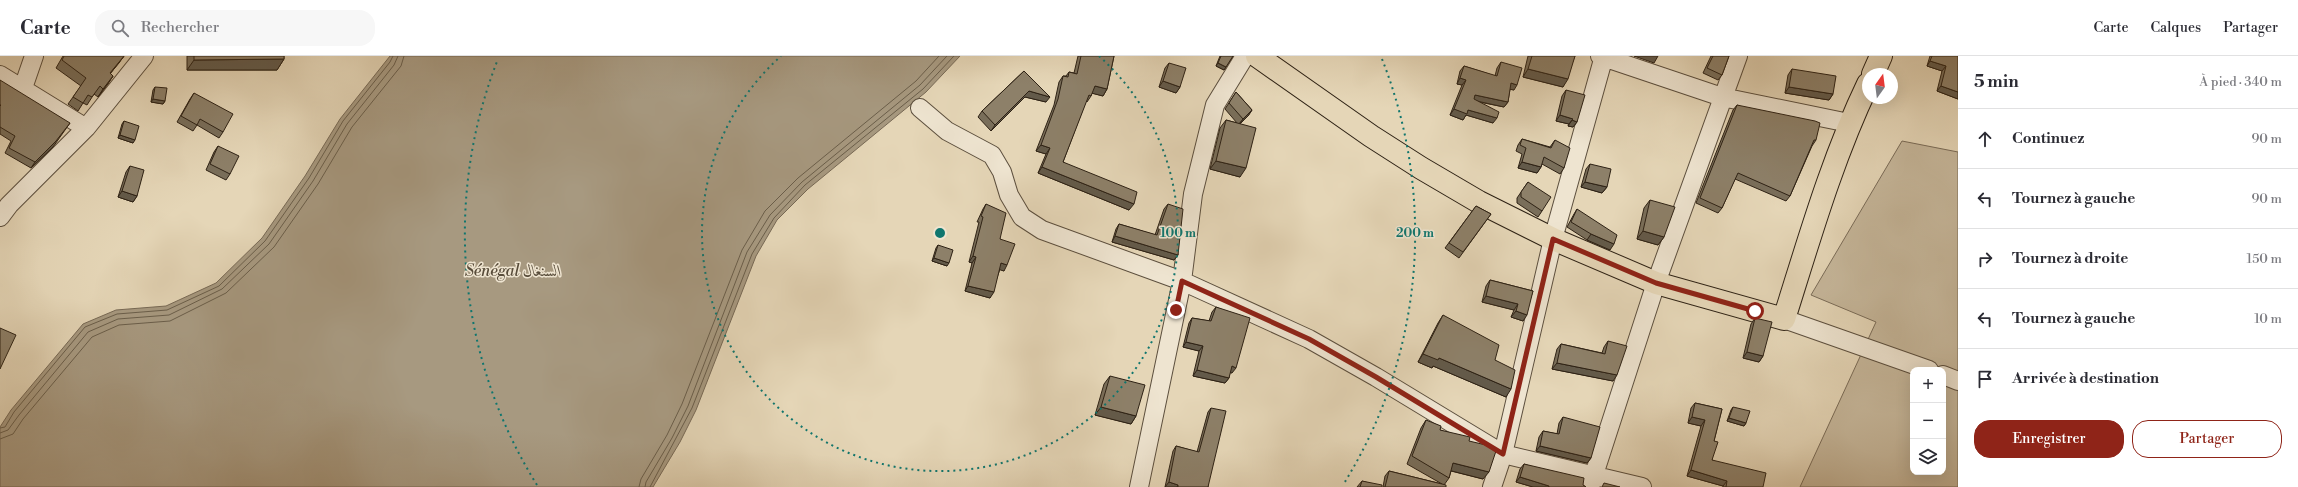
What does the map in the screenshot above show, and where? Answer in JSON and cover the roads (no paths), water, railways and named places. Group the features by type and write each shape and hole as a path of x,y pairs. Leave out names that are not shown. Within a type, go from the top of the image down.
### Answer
{"main road":[{"path":"1257,56 1371,136 1421,168 1479,202 1553,239 1656,283 1784,319 1822,197 1849,123 1862,96"},
{"path":"1876,68 1881,56"}],"street":[{"path":"23,88 34,56"},
{"path":"4,211 86,128 144,56"},
{"path":"1139,487 1182,281 1193,194 1215,105 1245,56"},
{"path":"1492,487 1503,454 1553,239 1602,56 1722,97 1849,123"},
{"path":"1591,482 1656,283 1703,158 1722,97 1738,56"},
{"path":"0,75 86,128"},
{"path":"920,108 947,131 992,155 1002,172 1009,194 1022,218 1042,230 1182,281 1309,339 1376,377 1503,454 1591,482 1642,487"},
{"path":"1784,319 1920,367"},
{"path":"1946,376 1958,381"}],"water":[{"name":"Sénégal السنغال","path":"390,56 960,56 926,92 808,189 777,220 756,256 696,410 680,442 653,487 0,487 0,427 11,410 83,324 116,310 166,306 216,283 262,238 305,176 340,119"}]}
